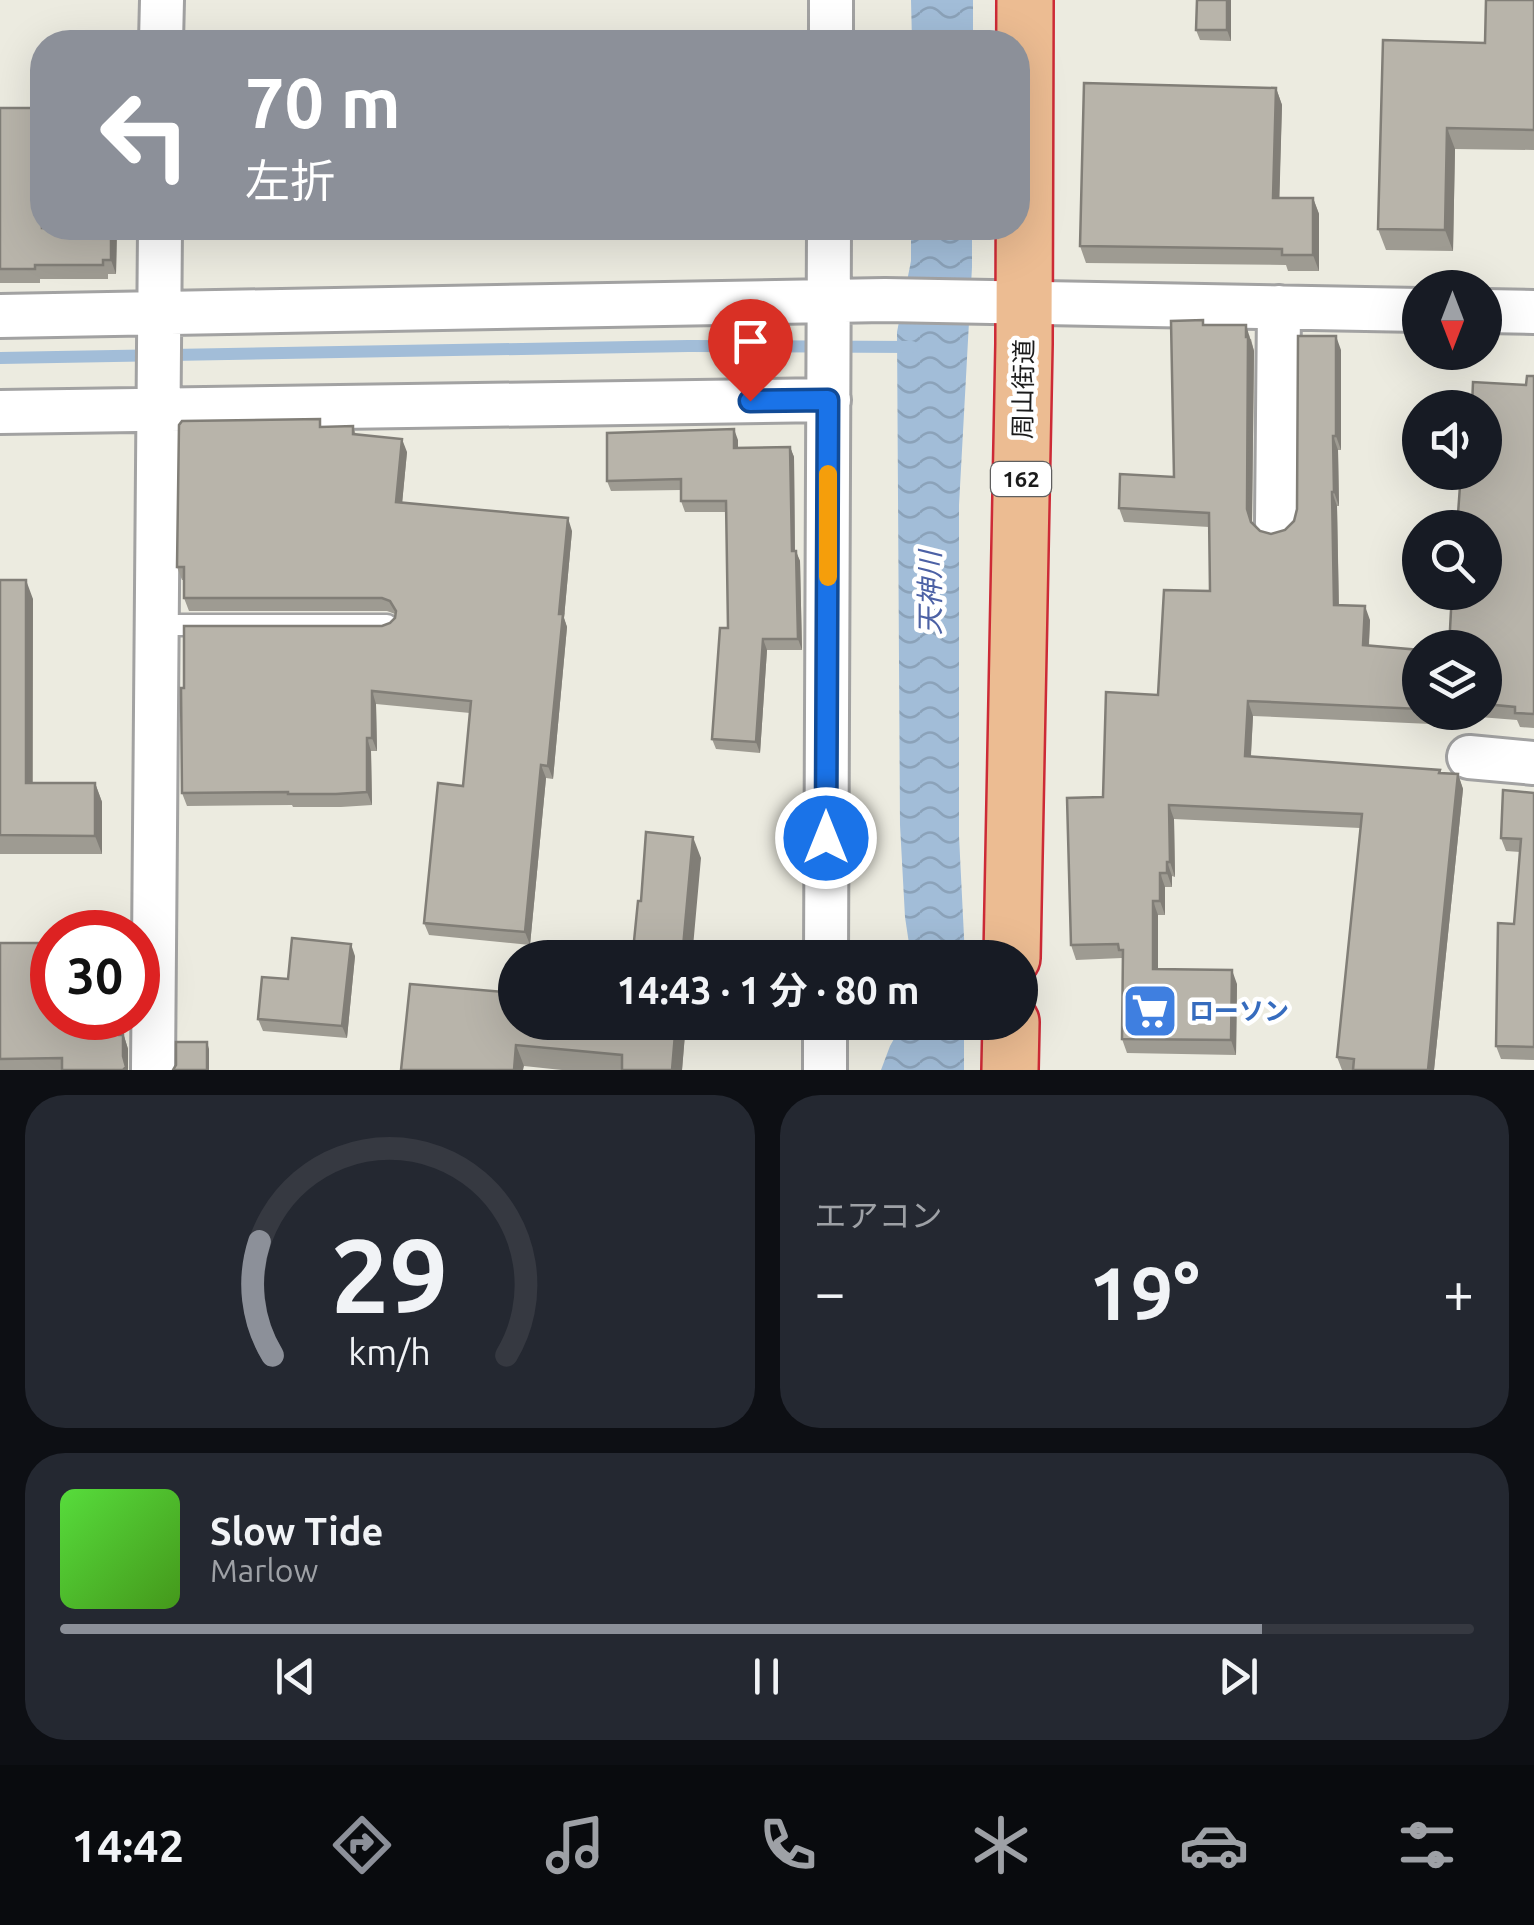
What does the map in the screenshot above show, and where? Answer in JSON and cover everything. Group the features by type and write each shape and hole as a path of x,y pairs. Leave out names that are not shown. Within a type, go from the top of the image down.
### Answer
{"highway":[{"name":"周山街道","path":"1023,30 1025,0"},
{"name":"周山街道","path":"1007,240 1002,302 1012,940"},
{"path":"1010,1040 1010,1070"}],"street":[{"path":"162,0 162,30"},
{"path":"830,30 831,0"},
{"path":"154,1070 160,240"},
{"path":"826,940 830,240"},
{"path":"0,316 829,311 885,300 1402,310"},
{"path":"1277,523 1278,307"},
{"path":"1502,311 1534,312"},
{"path":"0,412 828,389"},
{"path":"1469,758 1534,764"},
{"path":"825,1040 825,1070"}],"lane":[{"path":"156,625 387,625"}],"water":[{"path":"911,0 973,0 973,30 912,30"},
{"name":"天神川","path":"911,240 972,240 959,505 959,836 964,940 908,940 905,917 900,825 897,332 911,261"},
{"path":"893,1040 964,1040 964,1070 881,1070"}],"building":[{"path":"1197,0 1227,0 1227,30 1196,30"},
{"path":"1486,0 1534,0 1534,130 1447,128 1445,230 1378,229 1383,40 1485,43"},
{"path":"1084,83 1276,88 1273,198 1313,198 1313,255 1282,255 1282,249 1080,246"},
{"path":"0,108 30,108 30,240 111,240 111,260 103,260 103,265 0,269"},
{"path":"1171,321 1246,325 1247,509 1251,522 1260,531 1271,534 1285,530 1294,521 1297,509 1298,336 1336,336 1334,605 1365,606 1363,645 1402,648 1402,708 1248,701 1245,756 1458,774 1428,1070 1353,1070 1354,1059 1337,1057 1362,814 1169,805 1170,862 1167,873 1160,873 1160,901 1153,901 1153,969 1232,970 1231,1040 1122,1039 1123,950 1119,950 1118,944 1071,945 1067,798 1103,797 1106,692 1158,695 1164,590 1210,591 1209,513 1119,508 1120,474 1174,477"},
{"path":"1527,376 1534,376 1534,714 1515,713 1515,707 1502,706 1502,630 1450,630 1451,610 1502,610 1502,510 1458,510 1460,490 1502,490 1502,390 1473,390 1473,382 1526,385"},
{"path":"320,419 320,427 353,426 353,434 402,439 396,502 568,518 548,766 541,765 525,932 424,923 438,783 463,786 471,701 372,691 367,792 182,793 184,626 382,626 395,618 390,601 382,598 184,598 184,567 177,567 182,421"},
{"path":"734,429 734,448 790,447 798,639 763,639 756,742 712,739 720,628 728,628 726,501 681,501 681,479 607,481 607,433"},
{"path":"0,580 26,580 26,783 95,783 95,836 0,835"},
{"path":"1503,790 1534,793 1534,1047 1496,1046 1498,923 1514,924 1521,839 1501,838"},
{"path":"646,832 693,837 684,940 634,940"},
{"path":"292,938 351,944 342,1026 258,1019 262,977 288,979"},
{"path":"0,943 30,943 30,1040 123,1040 126,1067 62,1070 62,1058 0,1059"},
{"path":"410,984 498,992 498,1040 674,1040 672,1070 622,1070 622,1055 516,1045 514,1070 401,1070"},
{"path":"176,1042 207,1042 207,1070 173,1070"}],"waterway":[{"path":"0,358 688,346 912,347"}],"slow traffic":[{"path":"828,474 828,577"}],"place":[{"name":"ローソン","path":"1150,1011"}],"route":[{"path":"750,401 828,400 826,838"}]}
